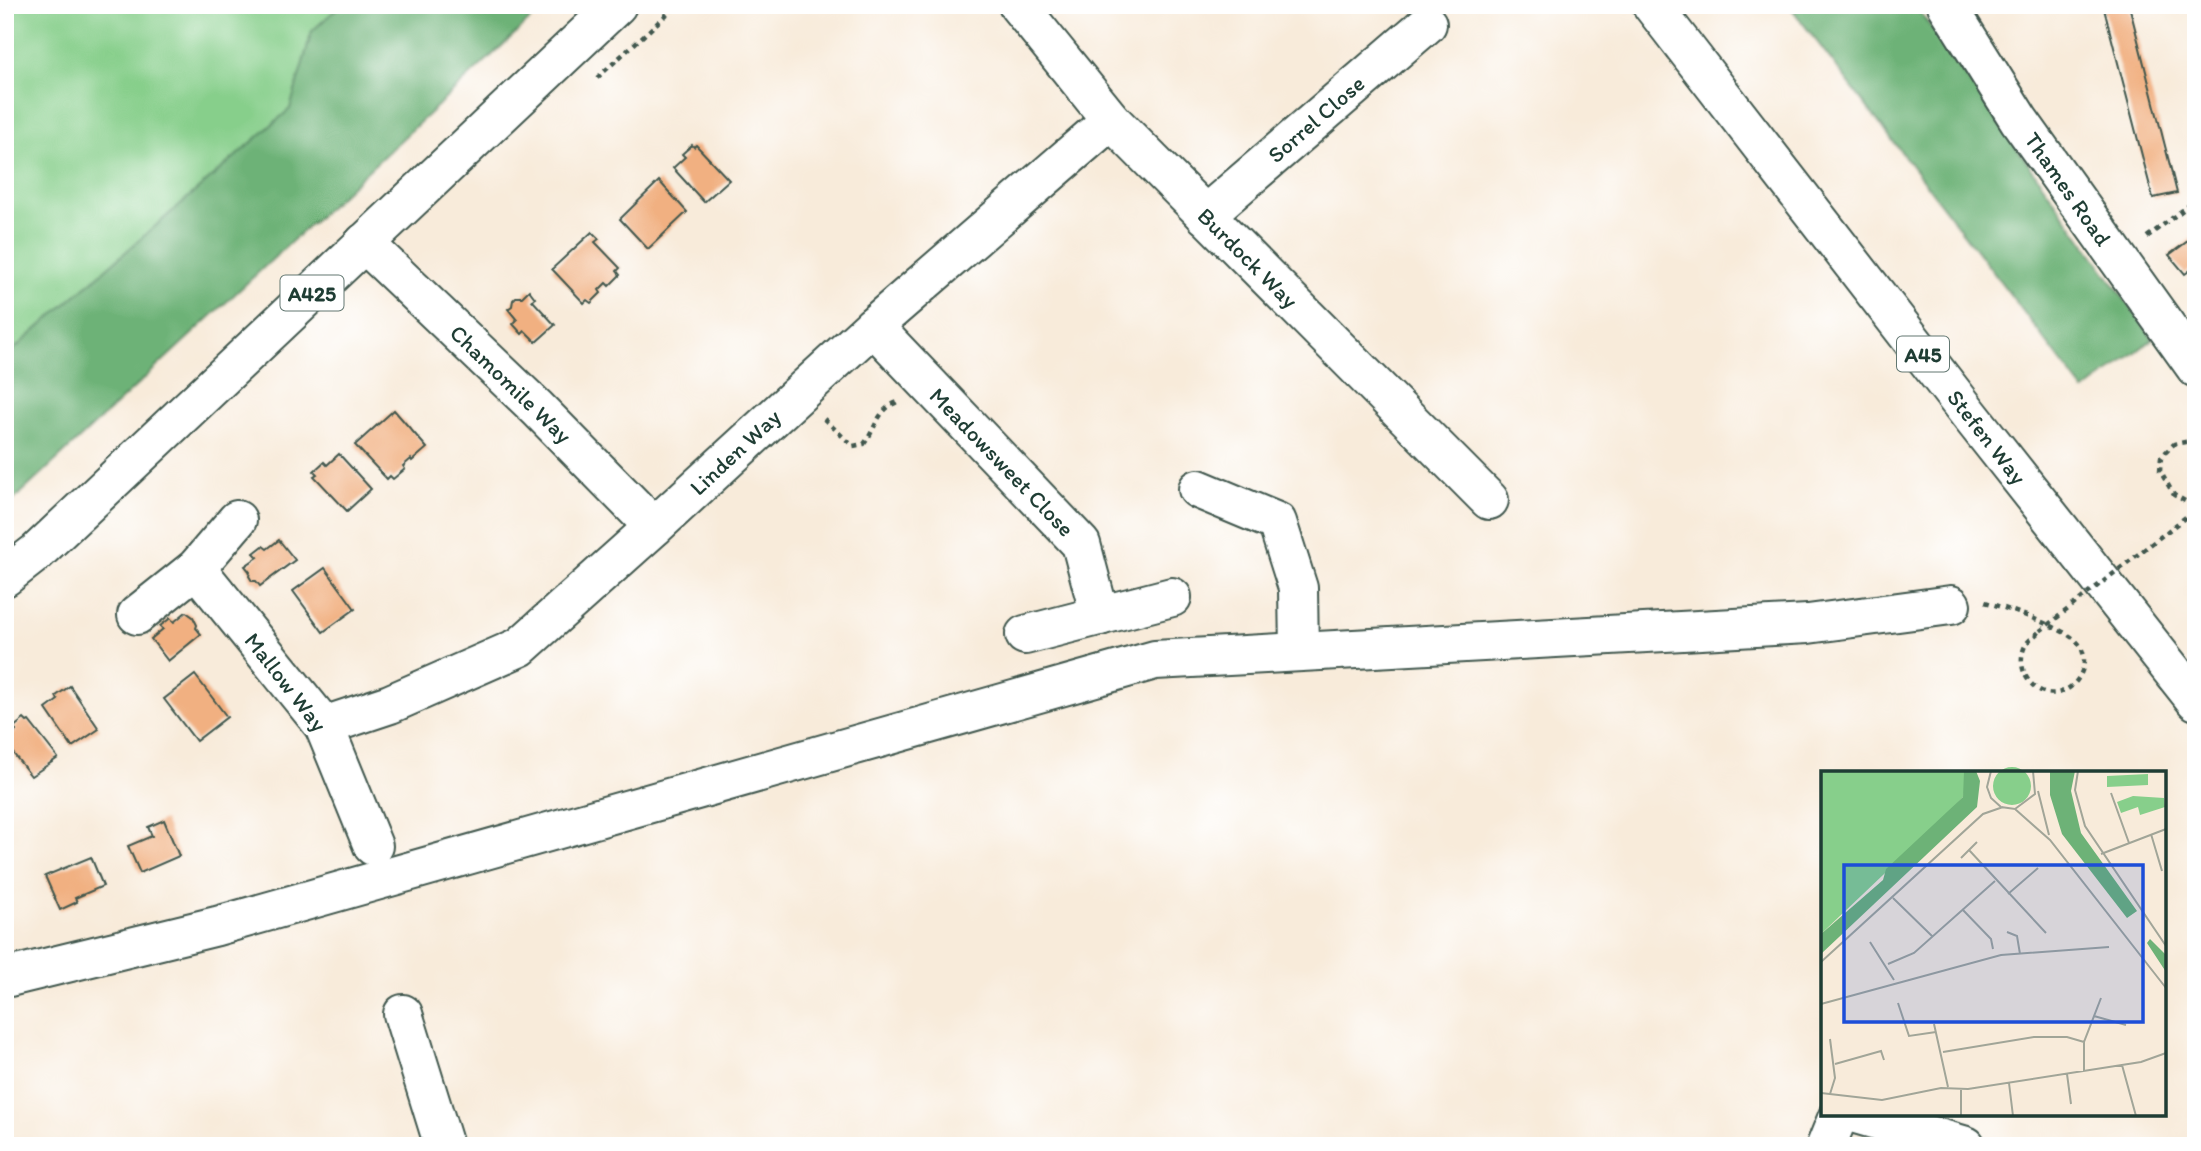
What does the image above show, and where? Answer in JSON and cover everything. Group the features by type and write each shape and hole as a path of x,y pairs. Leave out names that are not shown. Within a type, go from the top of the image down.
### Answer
{"main road":[{"name":"A425","path":"5,577 37,552 617,5"},
{"name":"Burdock Way","path":"1018,5 1111,120 1489,500"},
{"name":"Stefen Way","path":"1652,5 1986,436 2196,701"},
{"name":"Thames Road","path":"1947,5 2019,120 2196,368"},
{"name":"Sorrel Close","path":"1205,215 1427,24"},
{"name":"Linden Way","path":"324,726 390,704 520,647 873,326 1111,120"},
{"name":"Chamomile Way","path":"365,243 537,408 654,527"},
{"name":"Meadowsweet Close","path":"873,326 1081,544 1100,616"},
{"path":"1198,489 1277,522 1298,588 1299,652"},
{"path":"137,615 195,568 237,520"},
{"name":"Mallow Way","path":"195,568 324,726 373,846"},
{"path":"1025,635 1172,597"},
{"path":"5,978 217,926 1155,660 1808,624 1951,605"},
{"path":"403,1014 444,1146"},
{"path":"1826,1146 1838,1116"},
{"path":"1863,1116 1966,1146"}],"path":[{"path":"2118,259 2196,200"},
{"path":"799,393 853,446 864,444 871,436 876,420 888,405 905,400 923,379"},
{"path":"1951,605 1983,601 2007,608 2068,634 2079,643 2083,657 2082,670 2076,683 2064,691 2050,694 2039,690 2030,684 2024,673 2024,649 2028,641 2040,631 2196,508 2174,495 2160,471 2161,457 2174,444 2196,440"}],"green space":[{"path":"5,5 341,5 312,31 290,109 5,357"},
{"path":"341,5 546,5 5,508 5,357 290,109 312,31"},
{"path":"1789,5 1915,5 2153,339 2084,391"}],"building":[{"path":"2103,5 2129,5 2177,193 2153,198"},
{"path":"692,145 696,145 729,180 704,202 673,168 685,157 682,154"},
{"path":"659,181 687,212 648,249 620,219"},
{"path":"592,232 599,239 595,242 620,268 617,271 620,275 609,286 606,283 591,303 587,300 584,303 552,269"},
{"path":"2196,235 2196,266 2185,274 2169,255"},
{"path":"529,290 535,298 532,300 555,325 536,342 525,331 522,334 513,324 517,320 508,309 516,297 522,297"},
{"path":"394,410 427,448 403,466 405,469 393,479 390,476 387,479 355,445"},
{"path":"339,454 371,489 347,511 314,476 317,474 314,471 324,462 327,465"},
{"path":"279,540 295,560 260,586 256,581 252,581 245,566 258,557 254,553 263,546 267,549"},
{"path":"325,568 355,609 323,632 293,591"},
{"path":"186,612 193,617 201,634 168,661 151,639 163,629 160,626 170,618 174,622"},
{"path":"195,675 227,717 196,741 164,699"},
{"path":"70,686 99,729 72,747 46,709 58,700 56,696"},
{"path":"24,719 29,721 58,758 31,776 5,743 5,739 16,731 14,727"},
{"path":"164,820 179,856 140,873 128,846 152,836 148,827"},
{"path":"91,857 103,886 75,898 77,902 60,910 45,876"}]}
